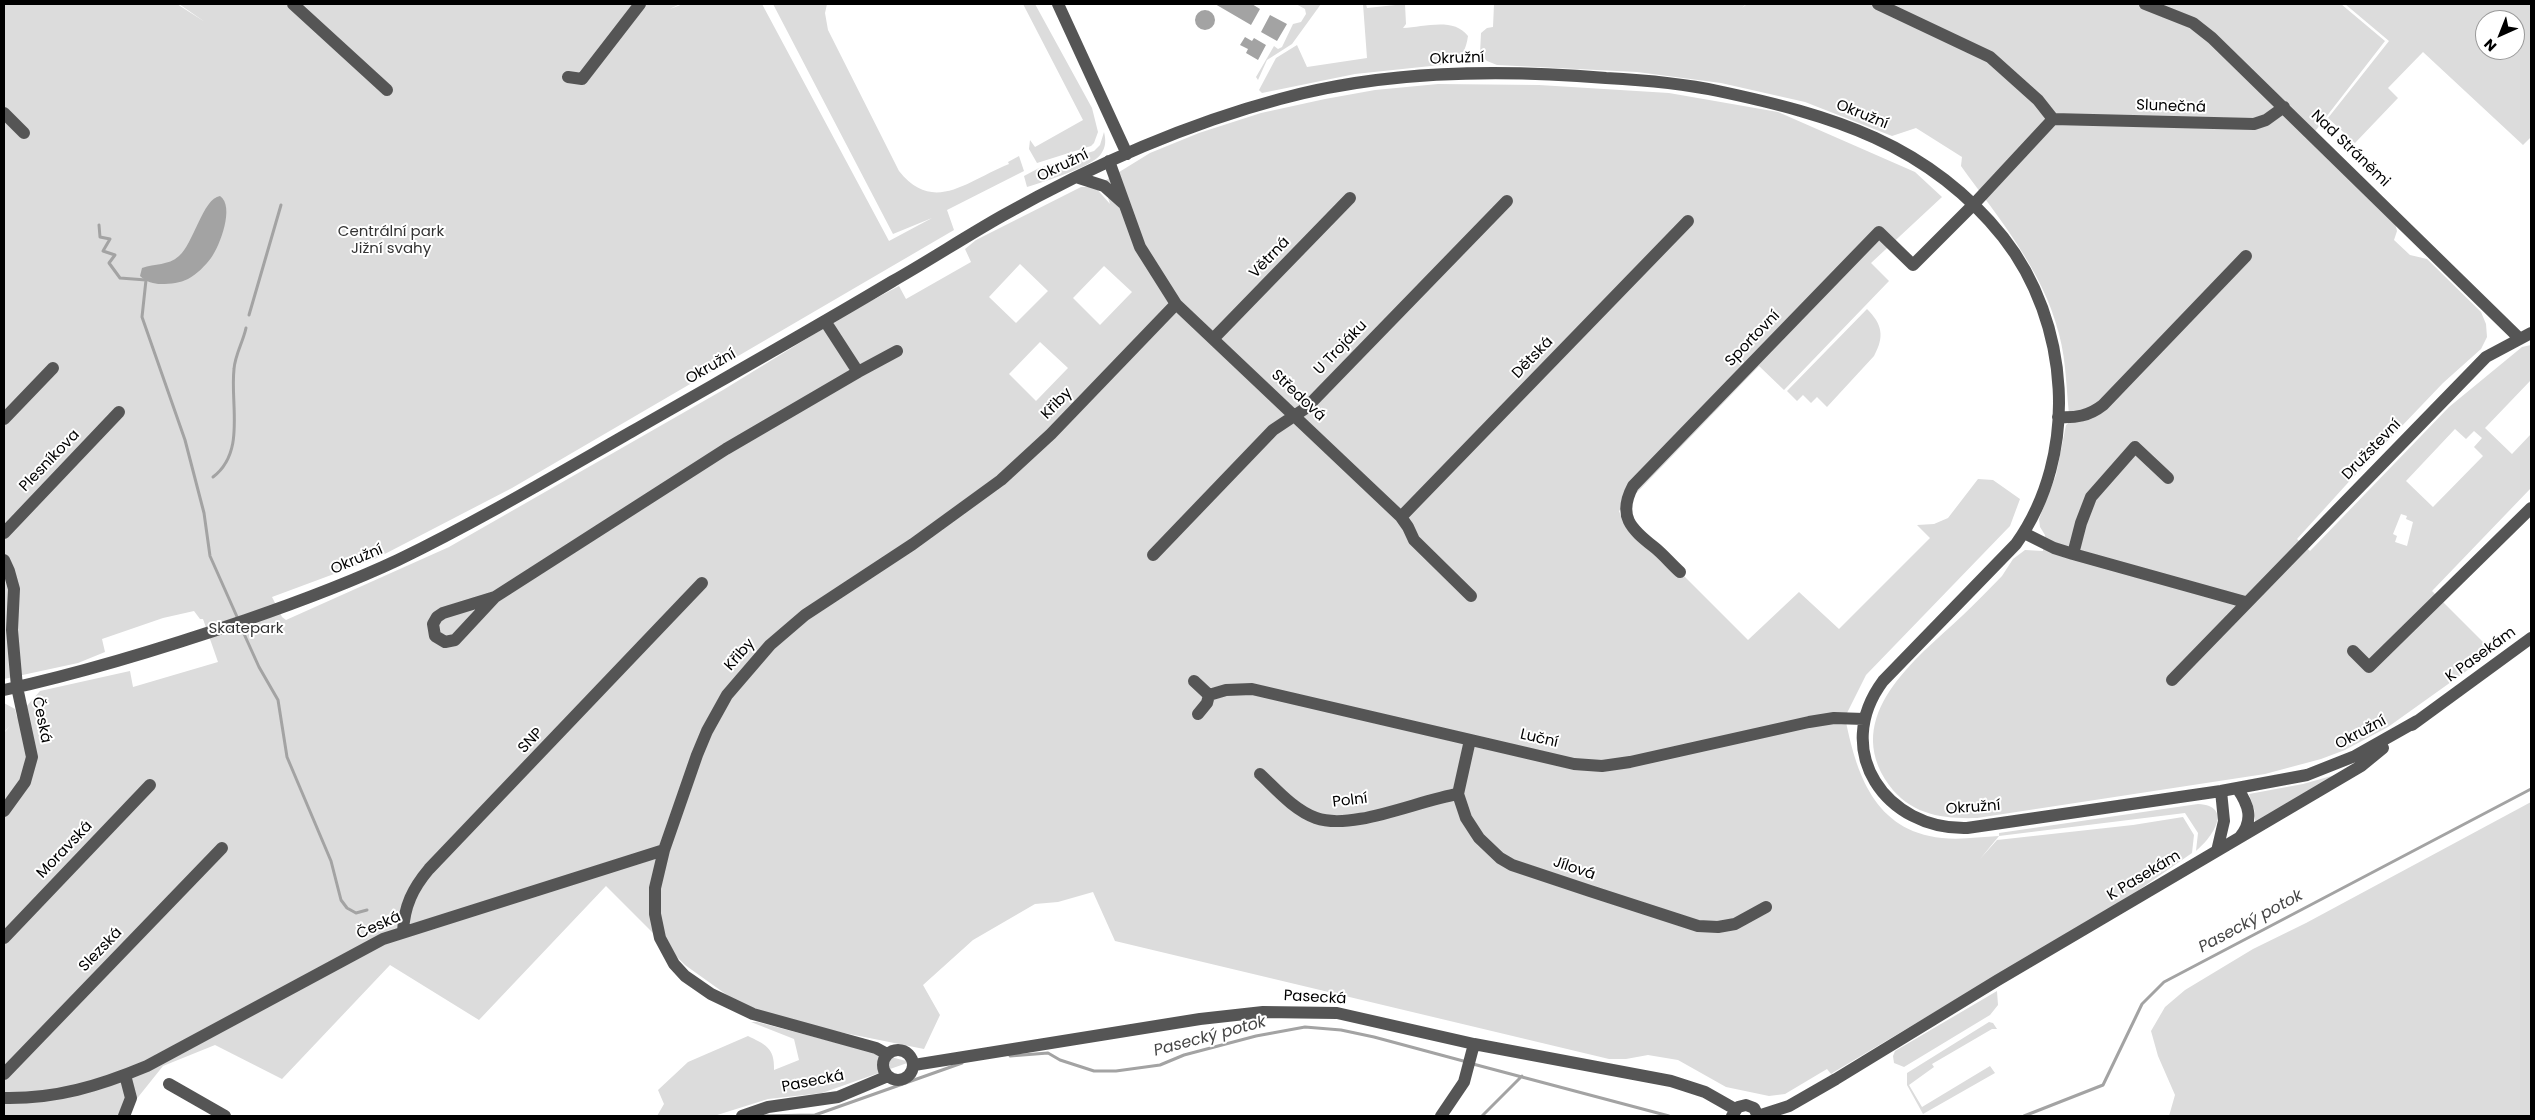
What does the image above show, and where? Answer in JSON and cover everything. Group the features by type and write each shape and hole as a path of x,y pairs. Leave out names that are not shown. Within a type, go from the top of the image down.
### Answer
{"street":[{"path":"293,4 387,90"},
{"path":"568,77 582,79 640,4"},
{"path":"1058,4 1127,154"},
{"path":"1878,4 1990,57 2038,100 2053,119 1974,204"},
{"name":"Nad Stráněmi","path":"2145,4 2193,23 2212,38 2525,335"},
{"name":"Okružní","path":"4,690 114,662 198,636 301,601 398,560 478,517 825,321 998,218 1109,161 1226,115 1284,97 1320,89 1410,77 1475,74 1554,74 1698,87 1836,120 1893,145 1920,160 1959,189 2016,254 2031,279 2041,302 2055,353 2059,388 2057,437 2042,493 2024,533 1973,590 1883,681 1869,703 1864,719 1862,739 1866,760 1878,787 1905,813 1926,823 1944,827 1968,828 2276,782 2331,767 2381,743 2417,721"},
{"name":"Slunečná","path":"2053,119 2254,124 2266,120 2284,107"},
{"path":"4,113 24,133"},
{"name":"Středová","path":"1109,161 1140,247 1176,304 1401,517 1414,540 1471,596"},
{"name":"Středová","path":"1076,177 1104,186 1123,204"},
{"name":"Větrná","path":"1213,340 1350,198"},
{"name":"U Trojáku","path":"1153,555 1273,430 1306,408 1507,202"},
{"name":"Sportovní","path":"1680,572 1632,527 1626,514 1626,499 1633,486 1879,232 1913,265 1974,204"},
{"name":"Dětská","path":"1401,517 1688,221"},
{"path":"2058,417 2070,418 2089,414 2103,405 2246,256"},
{"name":"Křiby","path":"887,1054 876,1048 753,1014 711,994 685,976 674,964 660,938 655,914 656,888 664,850 696,756 707,730 727,695 770,645 805,615 972,503 1001,480 1055,429 1176,304"},
{"path":"825,321 858,372"},
{"name":"Družstevní","path":"2172,680 2245,602 2486,357 2525,335"},
{"path":"495,597 440,614 433,624 436,636 445,642 455,640 495,597 726,449 897,351"},
{"path":"4,419 53,368"},
{"name":"Plesníkova","path":"4,533 120,412"},
{"path":"2073,554 2081,523 2091,496 2135,447 2168,478"},
{"path":"2352,651 2369,667 2531,508"},
{"path":"2024,533 2054,548 2073,554 2245,602"},
{"name":"Česká","path":"4,560 10,571 14,589 12,630 17,687 32,757 25,782 4,811"},
{"name":"SNP","path":"403,932 403,919 414,886 702,583"},
{"name":"K Pasekám","path":"1758,1116 1789,1106 1836,1080 2361,766 2417,721 2531,638"},
{"path":"1194,681 1209,695 1207,703 1198,714"},
{"name":"Luční","path":"1209,695 1226,690 1252,689 1574,764 1602,766 1630,762 1809,722 1834,718 1864,719"},
{"path":"1458,794 1470,740"},
{"name":"Polní","path":"1260,774 1301,810 1331,822 1360,819 1458,794"},
{"name":"Moravská","path":"4,938 150,785"},
{"path":"2238,788 2247,803 2250,815 2248,827 2238,839"},
{"path":"2217,851 2223,832 2224,816 2221,791"},
{"name":"Jílová","path":"1458,794 1466,818 1479,838 1500,858 1512,865 1698,926 1718,927 1735,924 1766,907"},
{"name":"Slezská","path":"4,1074 222,848"},
{"name":"Česká","path":"4,1098 56,1096 92,1088 125,1075 231,1022 383,939 664,850"},
{"name":"Pasecká","path":"742,1116 768,1107 838,1097 888,1076 897,1080 907,1078 914,1065 1200,1019 1263,1012 1337,1013 1472,1049 1671,1081 1705,1092 1734,1113 1742,1105 1750,1106 1758,1116"},
{"path":"1441,1116 1460,1089 1472,1049"},
{"path":"888,1076 883,1063 887,1054 896,1050 906,1052 914,1065"},
{"path":"124,1116 131,1098 125,1075"},
{"path":"169,1084 225,1116"}],"green space":[{"path":"4,4 177,4 205,22 179,4 680,4 670,9 683,4 762,4 889,241 932,218 893,234 773,4 827,4 825,13 828,30 899,171 912,184 925,191 952,190 1009,164 1008,162 1019,156 1024,171 947,210 954,230 512,488 377,558 272,597 282,617 286,620 449,547 723,390 850,312 899,286 906,299 971,262 965,249 976,240 1081,187 1095,187 1110,204 1103,182 1150,153 1199,133 1261,113 1325,99 1375,90 1438,84 1539,85 1669,93 1778,112 1915,172 1942,197 1871,263 1889,281 1784,390 1759,366 1619,511 1622,519 1653,545 1748,640 1799,592 1839,629 1930,538 1917,525 1934,524 1948,518 1978,479 1993,480 2020,499 2010,526 1866,675 1845,717 1855,759 1872,796 1884,811 1900,824 1919,833 1949,839 1999,836 1980,859 1997,840 2133,825 2183,817 2194,835 2192,853 2133,894 1831,1074 1827,1069 1785,1094 1769,1096 1726,1087 1678,1060 1648,1055 1626,1059 1609,1059 1115,941 1093,892 1058,902 1035,904 973,940 923,985 940,1015 924,1049 755,1015 685,965 606,886 479,1020 390,965 282,1079 215,1045 163,1066 123,1116 4,1116 4,733 10,726 4,732 4,703 15,709 17,717 40,691 130,671 133,687 218,662 203,619 200,619 194,611 163,618 102,639 105,652 78,663 4,679","holes":["1020,264 1048,291 1016,323 989,297","1104,266 1132,292 1100,325 1073,298","1040,342 1068,368 1036,401 1009,374"]},
{"path":"1023,4 1035,4 1092,108 1098,132 1091,146 1037,163 1029,149 1030,140 1035,147 1083,120"},
{"path":"1296,4 1321,4 1292,44 1267,60 1258,80 1256,77 1274,46 1278,49 1282,47 1293,24 1301,22 1306,14 1305,9"},
{"path":"1363,4 1366,4 1367,8 1405,4 1406,24 1403,28 1438,24 1455,27 1462,30 1468,36 1465,49 1458,59 1450,64 1355,74 1262,93 1259,90 1276,58 1297,45 1307,67 1367,58"},
{"path":"1494,4 1746,4 1742,8 1747,4 2341,4 2385,41 2309,139 2395,223 2397,231 2394,240 2410,255 2427,259 2481,312 2486,324 2487,337 2481,349 2443,383 2297,539 2310,551 2449,407 2522,347 2531,345 2531,380 2485,428 2512,454 2531,434 2531,488 2432,591 2493,652 2388,727 2345,750 2321,759 2265,774 1977,818 1940,816 1918,809 1907,803 1889,785 1876,760 1873,736 1878,713 1890,691 1906,670 2002,576 2013,559 2025,550 2043,551 2045,535 2040,527 2039,519 2056,475 2066,425 2070,422 2062,345 2052,311 2031,267 1961,166 1962,157 1916,128 1892,136 1805,102 1721,83 1637,72 1497,65 1487,61 1480,54 1481,33 1487,28 1493,27","holes":["2455,429 2466,439 2474,431 2482,438 2474,447 2483,456 2433,507 2406,481","2401,514 2407,516 2406,519 2413,522 2407,546 2395,542 2397,536 2393,534"]},
{"path":"2345,4 2531,4 2531,137 2523,145 2423,52 2388,88 2398,98 2355,143 2328,118 2389,41"},
{"path":"1104,132 1105,146 1096,159 1067,173 1027,187 1024,176 1039,168 1094,151 1100,145"},
{"path":"1867,309 1879,325 1881,336 1874,356 1827,407 1817,397 1811,403 1803,395 1797,401 1787,391"},
{"path":"2335,775 2255,823 2255,812 2249,794 2303,784"},
{"path":"2531,802 2531,1116 2169,1116 2175,1095 2158,1056 2151,1031 2165,1007 2185,990 2253,949 2306,923"},
{"path":"2198,804 2209,806 2218,817 2208,839 2196,851 2198,833 2185,813 1999,836 1999,833"},
{"path":"1997,991 1998,1005 1990,1015 1904,1067 1894,1063 1893,1056 1895,1051"},
{"path":"751,1022 910,1062 822,1093 768,1099 714,1116 657,1116 664,1104 658,1090 688,1062 748,1036 767,1047 773,1056 774,1070 799,1060 794,1039"},
{"path":"1989,1022 1993,1023 1997,1029 1992,1029 1932,1064 1934,1067 1909,1085 1922,1107 1990,1066 1995,1073 1923,1114 1907,1085 1907,1073"}],"shaded area":[{"path":"1215,4 1252,4 1260,9 1251,25"},
{"path":"1205,10 1212,13 1215,20 1212,27 1205,30 1198,27 1195,20 1198,13"},
{"path":"1270,15 1287,24 1277,41 1261,32"},
{"path":"1245,37 1252,41 1254,38 1266,45 1258,60 1246,53 1248,49 1240,45"},
{"path":"220,196 226,208 222,236 211,258 195,275 175,283 161,284 145,280 140,276 142,268 166,263 179,256 189,242 208,205"}],"waterway":[{"path":"249,315 281,205"},
{"path":"99,225 100,237 110,239 103,251 115,255 109,263 120,278 146,280 142,317 185,440 204,513 210,556 238,619"},
{"path":"213,477 223,467 230,455 234,427 234,369 246,328"},
{"path":"240,625 259,667 278,700 287,757 331,861 341,900 347,908 356,913 367,910"},
{"name":"Pasecký potok","path":"2024,1116 2103,1085 2142,1004 2164,982 2531,789"},
{"name":"Pasecký potok","path":"1010,1056 1048,1053 1060,1060 1094,1071 1116,1071 1160,1065 1184,1055 1256,1036 1305,1027 1341,1030 1374,1037 1467,1062"},
{"name":"Pasecký potok","path":"759,1116 815,1115 962,1063"},
{"name":"Pasecký potok","path":"1473,1064 1669,1116"},
{"path":"1482,1116 1522,1076"}],"park label":[{"name":"Centrální park Jižní svahy","path":"391,240"},
{"name":"Skatepark","path":"246,629"}]}
